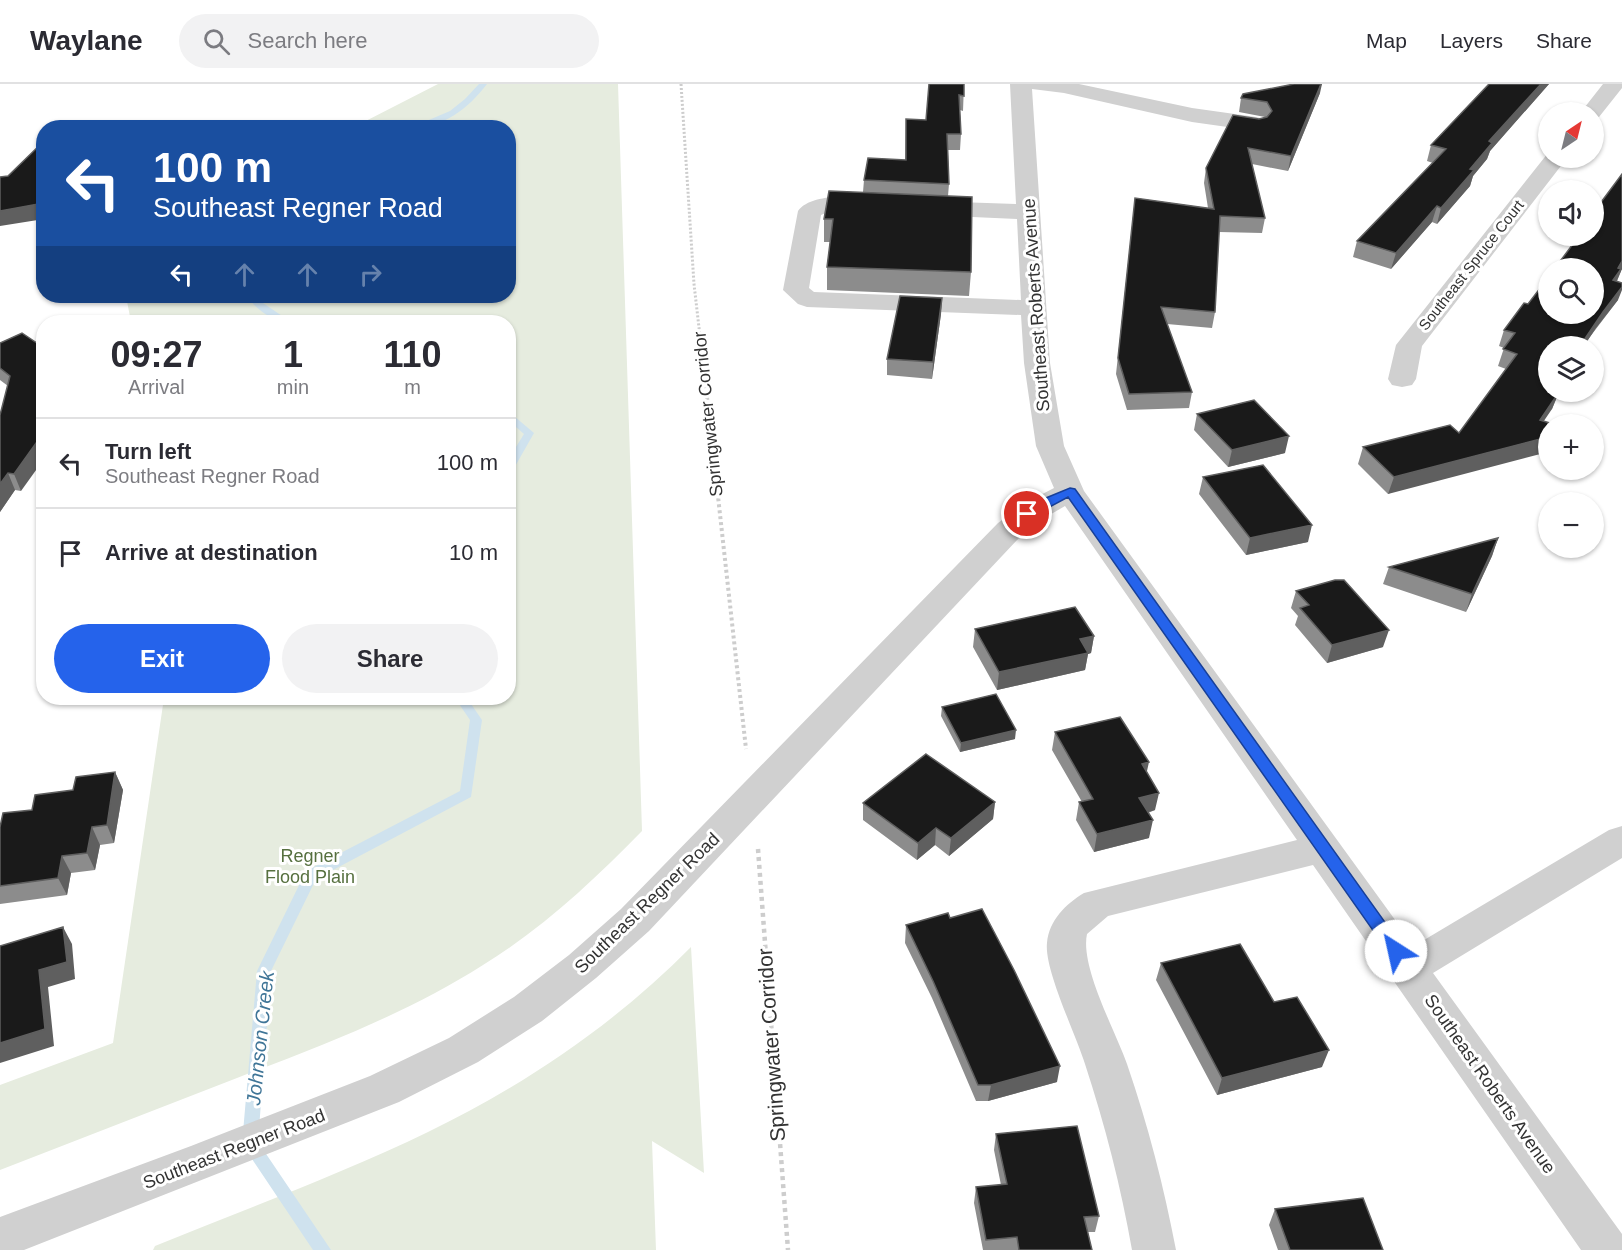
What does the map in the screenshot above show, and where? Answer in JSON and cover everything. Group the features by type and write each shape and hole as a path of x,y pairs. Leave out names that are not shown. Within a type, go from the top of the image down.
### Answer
{"street":[{"name":"Southeast Roberts Avenue","path":"1021,84 1037,363 1045,427 1050,446 1070,492 1607,1250"},
{"path":"1037,84 1064,87 1192,115 1256,124"},
{"path":"1599,102 1614,84"},
{"name":"Southeast Spruce Court","path":"1402,379 1409,345 1548,168"},
{"path":"1028,212 825,204 810,211 796,290 807,299 1034,308"},
{"name":"Southeast Regner Road","path":"0,1238 361,1099 428,1069 488,1036 585,967 690,864 1009,530 1036,508 1070,492"},
{"path":"1408,968 1622,840"},
{"path":"1154,1250 1143,1189 1117,1098 1066,954 1064,946 1070,926 1080,913 1097,904 1323,848"}],"path":[{"name":"Springwater Corridor","path":"681,84 694,284 745,742"},
{"name":"Springwater Corridor","path":"758,841 788,1250"}],"green space":[{"name":"Regner Flood Plain","path":"438,84 618,84 642,831 586,886 547,920 505,951 424,999 331,1041 0,1170 0,1085 113,1043 163,705 516,705 516,315 130,315 127,303 516,303 516,120 368,120"},
{"path":"691,947 704,1173 652,1141 656,1250 153,1250 155,1246 394,1148 464,1114 534,1073 600,1027 662,975"}],"building":[{"path":"929,84 964,84 964,96 959,95 961,134 947,134 949,184 864,180 868,158 906,160 906,119 926,120"},
{"path":"1294,84 1321,84 1291,156 1248,148 1265,218 1220,216 1215,312 1161,307 1192,392 1129,394 1118,358 1135,198 1214,209 1206,168 1233,115 1259,119 1267,117 1272,111 1267,102 1241,98 1243,94"},
{"path":"1489,84 1541,84 1489,141 1492,143 1470,169 1474,170 1441,208 1437,206 1396,253 1357,241 1446,149 1431,145"},
{"path":"36,149 36,204 0,211 0,177 8,176"},
{"path":"1622,174 1622,261 1618,268 1621,269 1613,280 1622,283 1622,287 1604,311 1604,258 1562,258 1572,246 1604,246 1604,198"},
{"path":"829,191 972,197 971,272 827,267 833,219 824,219"},
{"path":"1538,291 1538,324 1595,324 1587,336 1538,336 1538,402 1552,402 1544,414 1538,414 1538,440 1394,477 1363,447 1450,425 1459,433 1517,354 1503,349 1515,333 1504,330 1524,303 1528,304"},
{"path":"900,296 942,298 933,362 887,359"},
{"path":"22,333 36,343 36,443 14,474 8,473 0,484 0,415 10,376 0,368 0,343"},
{"path":"1254,400 1289,436 1232,450 1197,414"},
{"path":"1263,465 1312,525 1250,538 1203,477"},
{"path":"1498,538 1472,594 1389,567"},
{"path":"1335,580 1344,580 1389,630 1332,645 1300,608 1309,605 1296,591"},
{"path":"1075,607 1094,636 1080,639 1088,653 999,672 975,629"},
{"path":"996,694 1016,730 961,743 942,707"},
{"path":"1120,717 1149,762 1142,764 1159,793 1139,798 1153,820 1097,834 1079,802 1093,799 1055,732"},
{"path":"926,754 995,802 951,838 936,828 918,843 863,803"},
{"path":"115,772 107,825 92,827 87,853 62,856 58,878 0,886 0,827 3,813 32,810 35,795 73,790 76,777"},
{"path":"982,909 1060,1066 991,1085 978,1085 906,925 948,913 950,918"},
{"path":"63,927 67,962 39,970 45,1029 0,1043 0,946"},
{"path":"1240,944 1274,1002 1297,997 1329,1050 1222,1078 1161,963"},
{"path":"1077,1126 1099,1216 1084,1217 1092,1250 1019,1250 1017,1237 986,1240 976,1187 1007,1184 996,1134"},
{"path":"1363,1198 1383,1250 1290,1250 1275,1209"}],"waterway":[{"name":"Johnson Creek","path":"437,120 461,107 483,84"},
{"name":"Johnson Creek","path":"257,303 275,315"},
{"name":"Johnson Creek","path":"516,421 529,433 516,456"},
{"name":"Johnson Creek","path":"323,1250 250,1144 264,971 311,875 466,794 476,720 466,705"}],"route":[{"path":"1027,514 1070,492 1396,951"}]}
